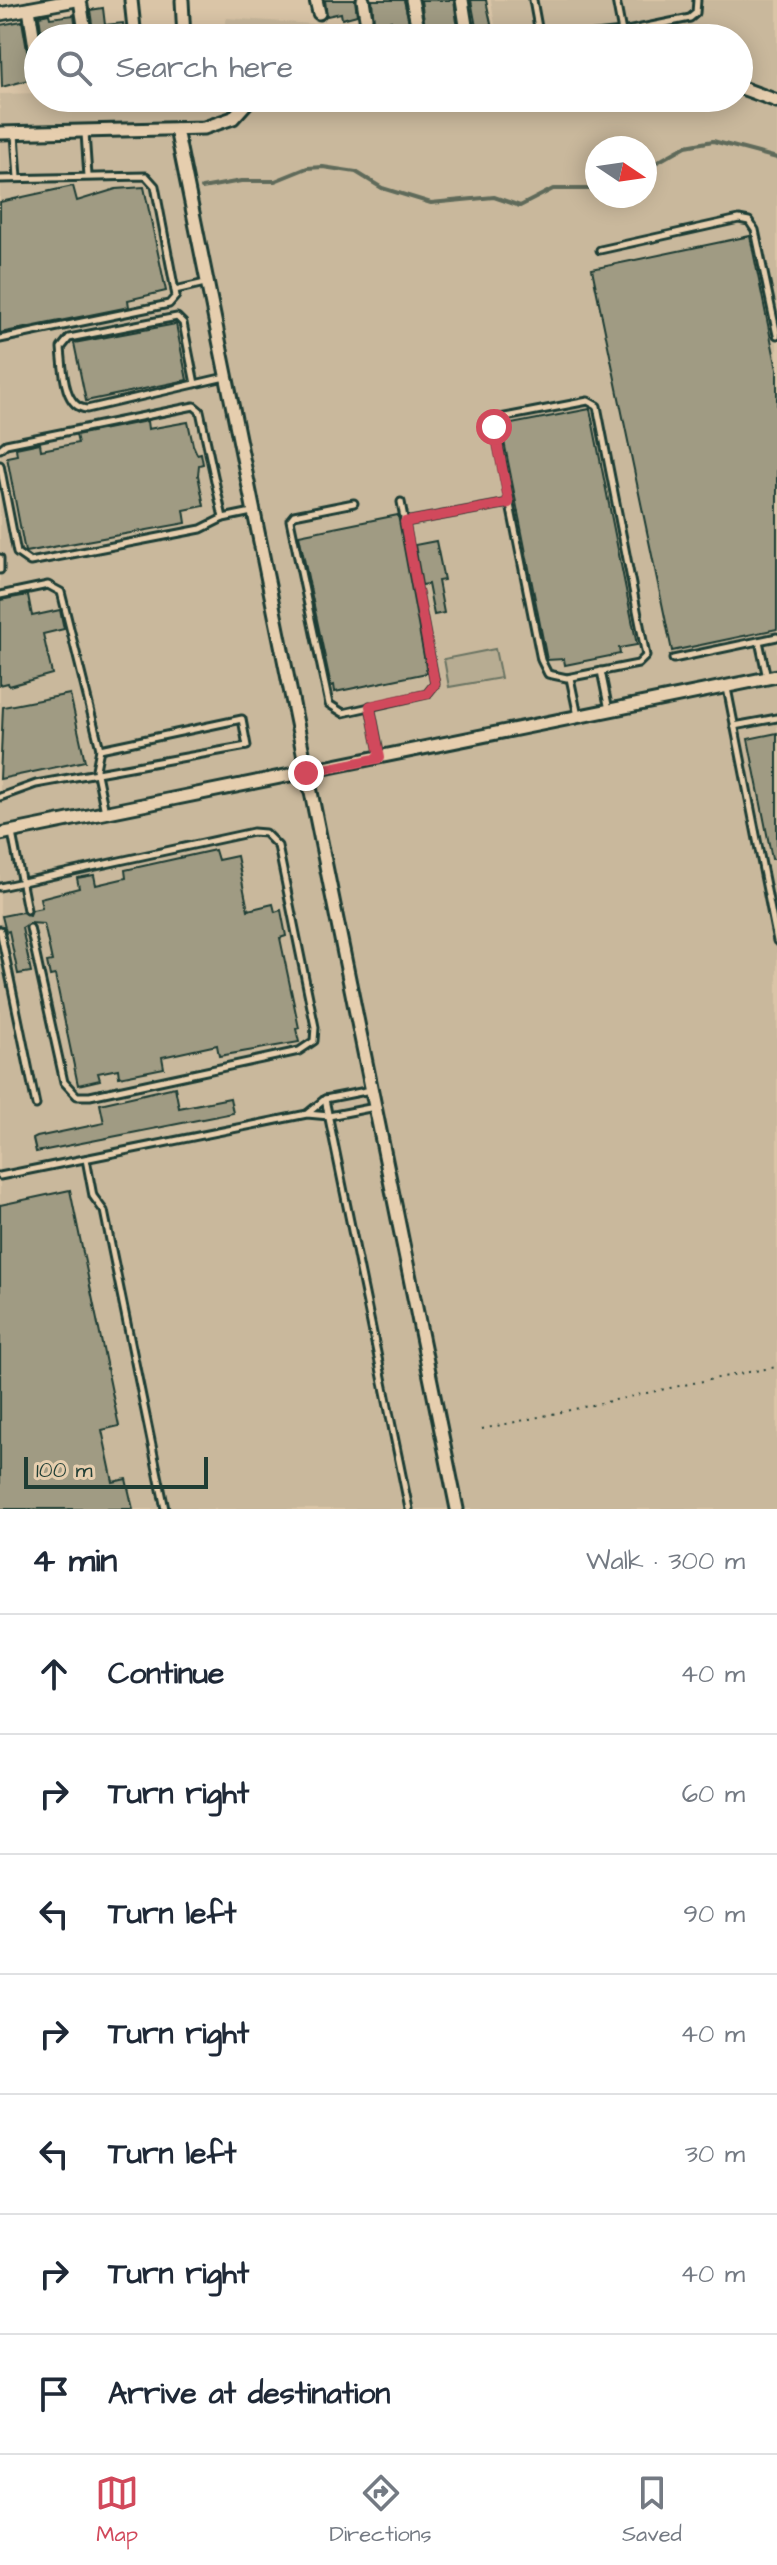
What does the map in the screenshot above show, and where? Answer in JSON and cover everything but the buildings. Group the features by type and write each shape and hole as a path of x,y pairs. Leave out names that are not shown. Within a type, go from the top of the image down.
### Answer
{"street":[{"path":"0,14 78,0 83,24"},
{"path":"131,0 134,24"},
{"path":"182,0 183,24"},
{"path":"316,0 319,13"},
{"path":"363,0 366,18"},
{"path":"412,0 417,24"},
{"path":"462,0 466,24"},
{"path":"29,9 31,24"},
{"path":"753,92 777,101"},
{"path":"0,133 176,129 223,123 240,112"},
{"path":"176,129 457,1509"},
{"path":"6,833 772,677"}],"lane":[{"path":"533,0 537,24"},
{"path":"616,0 620,24"},
{"path":"661,24 690,18 696,13 697,0"},
{"path":"85,131 88,176"},
{"path":"15,133 18,178"},
{"path":"0,179 142,175 153,182 175,290 175,299 169,304 0,339"},
{"path":"600,250 739,219 749,221 755,230 777,335"},
{"path":"175,290 205,283"},
{"path":"195,384 183,323 177,317 69,338 61,345 69,396 80,408 195,384 225,377"},
{"path":"594,402 646,651 641,663 601,671 570,678 552,677 542,666 495,421 594,402"},
{"path":"0,449 6,444 194,406 200,411 223,518"},
{"path":"0,465 17,553 30,562 201,529 223,518 253,512"},
{"path":"354,503 294,515 290,520 329,704 343,713 427,694 435,684 401,502"},
{"path":"405,522 509,503"},
{"path":"0,558 0,570"},
{"path":"0,595 48,585 61,592 100,749 97,776 105,815"},
{"path":"673,659 777,637"},
{"path":"759,641 772,677"},
{"path":"601,671 609,711"},
{"path":"570,678 578,717"},
{"path":"727,687 777,941"},
{"path":"370,706 380,758"},
{"path":"734,726 777,718"},
{"path":"0,797 36,784 97,776 247,746 242,719 100,749"},
{"path":"0,887 253,832 265,833 278,846 316,1032 314,1041 299,1051 90,1096 77,1096 64,1082 30,928"},
{"path":"6,833 22,881 27,910"},
{"path":"0,930 36,1105"},
{"path":"307,1114 325,1099 371,1090"},
{"path":"325,1099 409,1509"},
{"path":"0,1176 307,1114 329,1116 375,1107"},
{"path":"86,1159 93,1196 104,1211 165,1509"}],"path":[{"path":"482,1429 609,1405 698,1381 777,1367"}],"shaded area":[{"path":"491,0 777,0 777,1509 0,1509 0,94 24,93 24,112 753,112 753,24 495,24"},
{"path":"227,18 313,24 225,24"},
{"path":"495,649 501,678 449,687 444,659"}],"waterway":[{"path":"657,162 686,146 713,141 777,158"},
{"path":"202,188 241,181 275,181 307,168 323,167 356,172 382,188 431,203 494,197 520,206 553,189 585,189"}],"route":[{"path":"306,773 380,758 370,706 427,694 432,690 436,678 405,522 509,503 494,427"}]}
